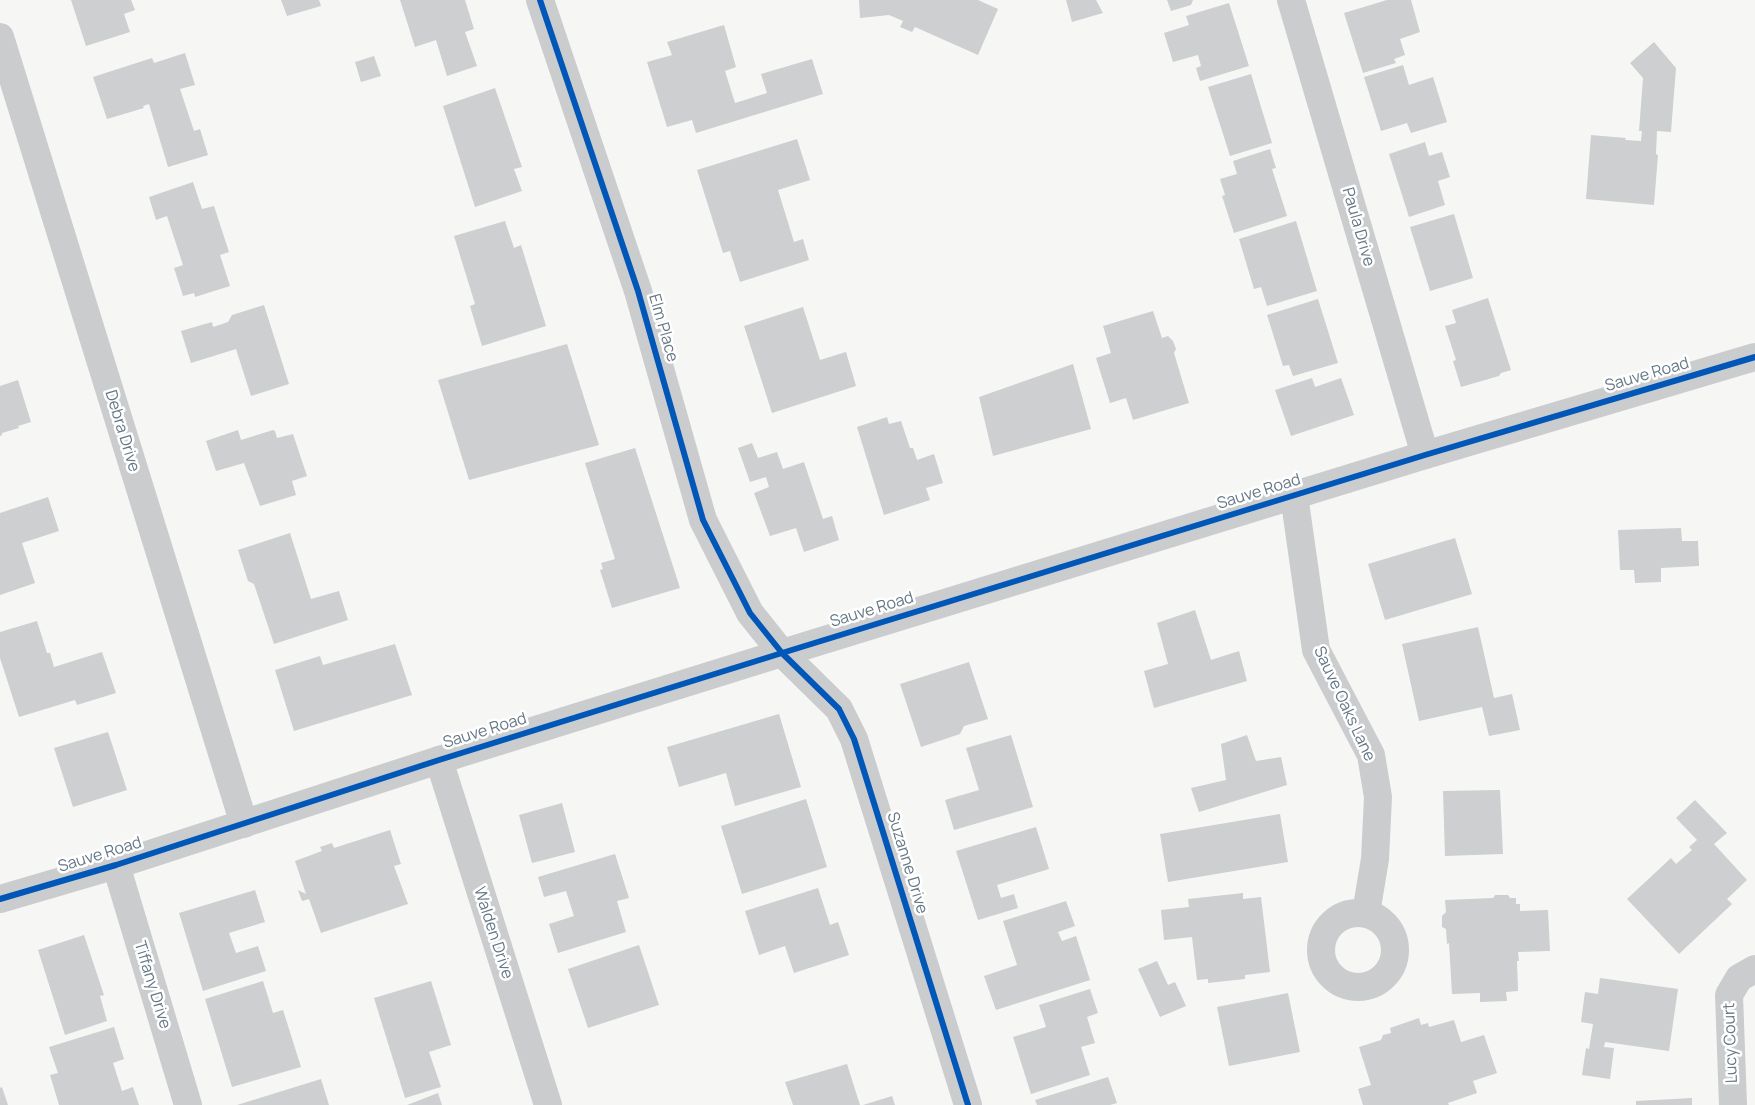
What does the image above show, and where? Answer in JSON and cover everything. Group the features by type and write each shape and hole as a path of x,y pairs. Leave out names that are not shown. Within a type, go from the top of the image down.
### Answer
{"street":[{"name":"Elm Place","path":"540,0 638,291 703,520 750,614 782,653"},
{"name":"Paula Drive","path":"1291,0 1425,455"},
{"name":"Debra Drive","path":"0,37 244,824"},
{"name":"Sauve Road","path":"0,899 116,865 439,760 782,653 1425,455 1755,357"},
{"name":"Sauve Oaks Lane","path":"1294,495 1316,650 1371,755 1378,797 1375,859 1366,913"},
{"name":"Suzanne Drive","path":"782,653 839,709 854,739 968,1105"},
{"name":"Walden Drive","path":"439,760 548,1105"},
{"name":"Tiffany Drive","path":"116,865 188,1105"},
{"name":"Lucy Court","path":"1733,1105 1729,995 1746,976"}],"building":[{"path":"71,0 131,0 135,10 124,14 130,32 86,46"},
{"path":"281,0 319,0 321,6 287,16"},
{"path":"400,0 465,0 474,29 465,32 477,66 447,76 436,40 415,47"},
{"path":"859,0 978,0 998,9 978,55 915,27 912,32 900,27 903,21 889,15 860,18"},
{"path":"1066,0 1096,0 1103,13 1072,22"},
{"path":"1167,0 1193,0 1191,5 1171,11"},
{"path":"1387,0 1411,0 1420,32 1400,39 1405,55 1394,59 1396,63 1363,73 1344,13"},
{"path":"1229,3 1249,66 1200,81 1196,68 1201,66 1198,55 1173,62 1164,33 1189,25 1186,16"},
{"path":"724,25 736,67 725,71 735,103 767,93 761,74 812,59 823,94 696,133 692,120 667,127 647,62 672,55 667,42"},
{"path":"1654,42 1676,68 1671,132 1657,131 1656,154 1658,155 1654,205 1586,199 1591,135 1641,141 1642,131 1639,131 1643,78 1630,63"},
{"path":"185,53 195,85 180,89 194,131 200,129 208,155 168,167 149,104 143,106 144,108 107,119 93,77 152,58 154,63"},
{"path":"374,56 381,76 361,82 355,62"},
{"path":"1403,65 1409,85 1433,77 1447,122 1411,133 1407,123 1381,131 1364,77"},
{"path":"1251,74 1272,143 1230,156 1208,87"},
{"path":"495,88 522,167 514,169 522,191 475,207 443,106"},
{"path":"797,139 810,180 778,190 794,242 803,239 809,260 740,282 730,251 723,253 697,170"},
{"path":"1425,142 1429,156 1442,152 1450,177 1438,181 1445,205 1409,217 1389,154"},
{"path":"1270,149 1276,168 1272,169 1287,216 1234,233 1222,196 1225,195 1220,179 1237,174 1233,161"},
{"path":"193,182 202,209 214,206 229,252 220,255 230,286 195,297 194,293 183,296 174,268 183,265 167,216 156,220 149,197"},
{"path":"1454,214 1473,278 1430,291 1410,227"},
{"path":"505,221 514,248 521,245 546,326 482,346 470,306 475,304 454,236"},
{"path":"1296,221 1317,291 1267,306 1261,287 1254,289 1239,239"},
{"path":"1488,298 1511,370 1501,373 1499,376 1461,387 1453,361 1456,360 1445,326 1456,323 1452,310"},
{"path":"1318,299 1338,363 1293,376 1289,365 1283,366 1267,315"},
{"path":"264,305 289,384 251,396 236,349 191,363 181,331 212,322 213,327 228,322 232,315"},
{"path":"803,307 820,360 846,352 856,386 772,413 744,326"},
{"path":"1153,311 1162,338 1168,336 1173,341 1176,349 1174,353 1189,403 1133,420 1126,398 1110,403 1096,358 1111,353 1103,326"},
{"path":"567,344 599,445 469,480 438,380"},
{"path":"1073,364 1091,429 993,456 979,397"},
{"path":"1312,378 1315,387 1341,378 1354,415 1291,436 1275,390"},
{"path":"18,380 31,422 2,433 0,436 0,386"},
{"path":"887,417 889,424 901,421 910,448 913,448 917,460 934,454 943,483 926,488 930,500 884,515 857,427"},
{"path":"238,430 241,440 273,430 277,438 293,434 307,476 292,481 296,495 260,506 244,463 216,471 206,441"},
{"path":"752,443 758,458 777,452 783,469 804,462 823,519 832,516 839,540 804,552 796,528 770,536 754,493 769,487 766,477 750,482 738,448"},
{"path":"635,448 680,588 612,608 600,570 603,569 601,563 615,559 585,463"},
{"path":"48,497 59,531 22,543 35,583 0,595 0,513"},
{"path":"1681,528 1682,541 1698,541 1699,566 1661,568 1661,582 1635,583 1634,570 1620,570 1618,530"},
{"path":"290,533 311,599 339,591 348,620 274,644 254,584 248,581 238,550"},
{"path":"1455,538 1472,594 1385,620 1368,564"},
{"path":"1195,610 1211,660 1239,651 1247,681 1154,708 1144,671 1168,664 1157,623"},
{"path":"37,621 47,653 50,653 54,667 102,652 116,693 77,705 75,700 19,717 0,658 0,632"},
{"path":"1478,627 1494,698 1512,694 1520,730 1489,736 1482,707 1419,721 1402,644"},
{"path":"395,644 412,695 294,731 275,670 320,656 323,665"},
{"path":"969,662 988,719 964,726 960,734 921,747 900,684"},
{"path":"779,714 801,787 735,806 726,773 679,787 667,747"},
{"path":"108,732 127,790 73,807 54,748"},
{"path":"1011,735 1033,807 954,830 945,800 979,790 966,748"},
{"path":"1247,735 1256,761 1281,757 1287,785 1199,812 1191,788 1226,780 1221,744"},
{"path":"1500,790 1503,854 1445,856 1443,791"},
{"path":"806,799 827,867 742,894 721,826"},
{"path":"1695,800 1727,833 1714,844 1747,880 1727,899 1732,904 1679,954 1627,899 1671,858 1676,864 1692,850 1689,847 1697,840 1676,818"},
{"path":"562,803 575,852 532,863 519,815"},
{"path":"1280,814 1288,862 1168,882 1160,834"},
{"path":"1036,827 1049,869 997,885 1001,898 1014,894 1018,908 978,920 956,851"},
{"path":"390,830 401,864 394,866 408,904 321,933 309,899 302,901 298,890 306,894 295,861 322,851 320,847 332,843 334,848"},
{"path":"615,854 629,898 617,901 626,932 558,953 549,924 574,916 566,891 544,897 538,877"},
{"path":"818,888 830,925 838,922 849,955 794,973 785,946 759,955 745,911"},
{"path":"255,890 265,922 229,933 236,953 258,946 266,971 203,991 179,913"},
{"path":"1243,893 1243,899 1261,897 1270,972 1245,975 1245,979 1208,983 1208,979 1197,980 1192,937 1164,940 1161,910 1189,907 1188,899"},
{"path":"1495,895 1508,895 1510,898 1516,898 1516,904 1520,904 1520,911 1548,910 1550,951 1518,952 1518,991 1506,992 1507,1001 1480,1002 1480,993 1452,994 1449,943 1447,944 1446,929 1442,927 1442,916 1446,912 1445,900 1493,898"},
{"path":"1066,901 1075,926 1058,932 1062,941 1076,936 1090,980 996,1010 984,976 1017,965 1003,921"},
{"path":"84,935 104,995 100,996 107,1021 65,1035 38,950"},
{"path":"639,945 659,1005 588,1028 568,969"},
{"path":"1157,961 1168,985 1175,982 1186,1006 1160,1017 1138,969"},
{"path":"1600,978 1678,989 1669,1051 1605,1042 1604,1047 1614,1048 1610,1079 1582,1075 1586,1048 1589,1049 1593,1024 1581,1022 1585,992 1598,994"},
{"path":"263,981 273,1013 283,1010 301,1067 232,1087 205,999"},
{"path":"431,981 451,1045 429,1052 441,1087 405,1098 374,998"},
{"path":"1090,989 1098,1013 1087,1017 1095,1043 1081,1047 1090,1075 1031,1094 1013,1037 1046,1027 1039,1005"},
{"path":"1288,993 1300,1052 1229,1066 1217,1007"},
{"path":"1419,1018 1421,1025 1428,1023 1429,1027 1454,1020 1461,1042 1484,1035 1497,1073 1473,1081 1477,1093 1448,1103 1449,1105 1363,1105 1358,1089 1371,1085 1359,1047 1381,1040 1383,1035 1391,1033 1390,1028"},
{"path":"114,1027 124,1059 113,1063 122,1091 133,1087 139,1105 59,1105 50,1075 58,1073 49,1047"},
{"path":"847,1064 860,1105 793,1105 785,1082"},
{"path":"1108,1077 1117,1103 1110,1105 1037,1105 1035,1100"},
{"path":"321,1079 329,1105 237,1105"},
{"path":"2,1087 8,1105 0,1105 0,1088"},
{"path":"438,1093 442,1105 407,1105"},
{"path":"892,1096 895,1105 863,1105"},
{"path":"1692,1098 1692,1105 1636,1105 1636,1101"}],"cycle path":[{"path":"540,0 638,291 703,520 750,613 782,653 839,709 854,739 968,1105"},
{"path":"0,899 116,865 439,760 782,653 1425,455 1755,357"}]}
